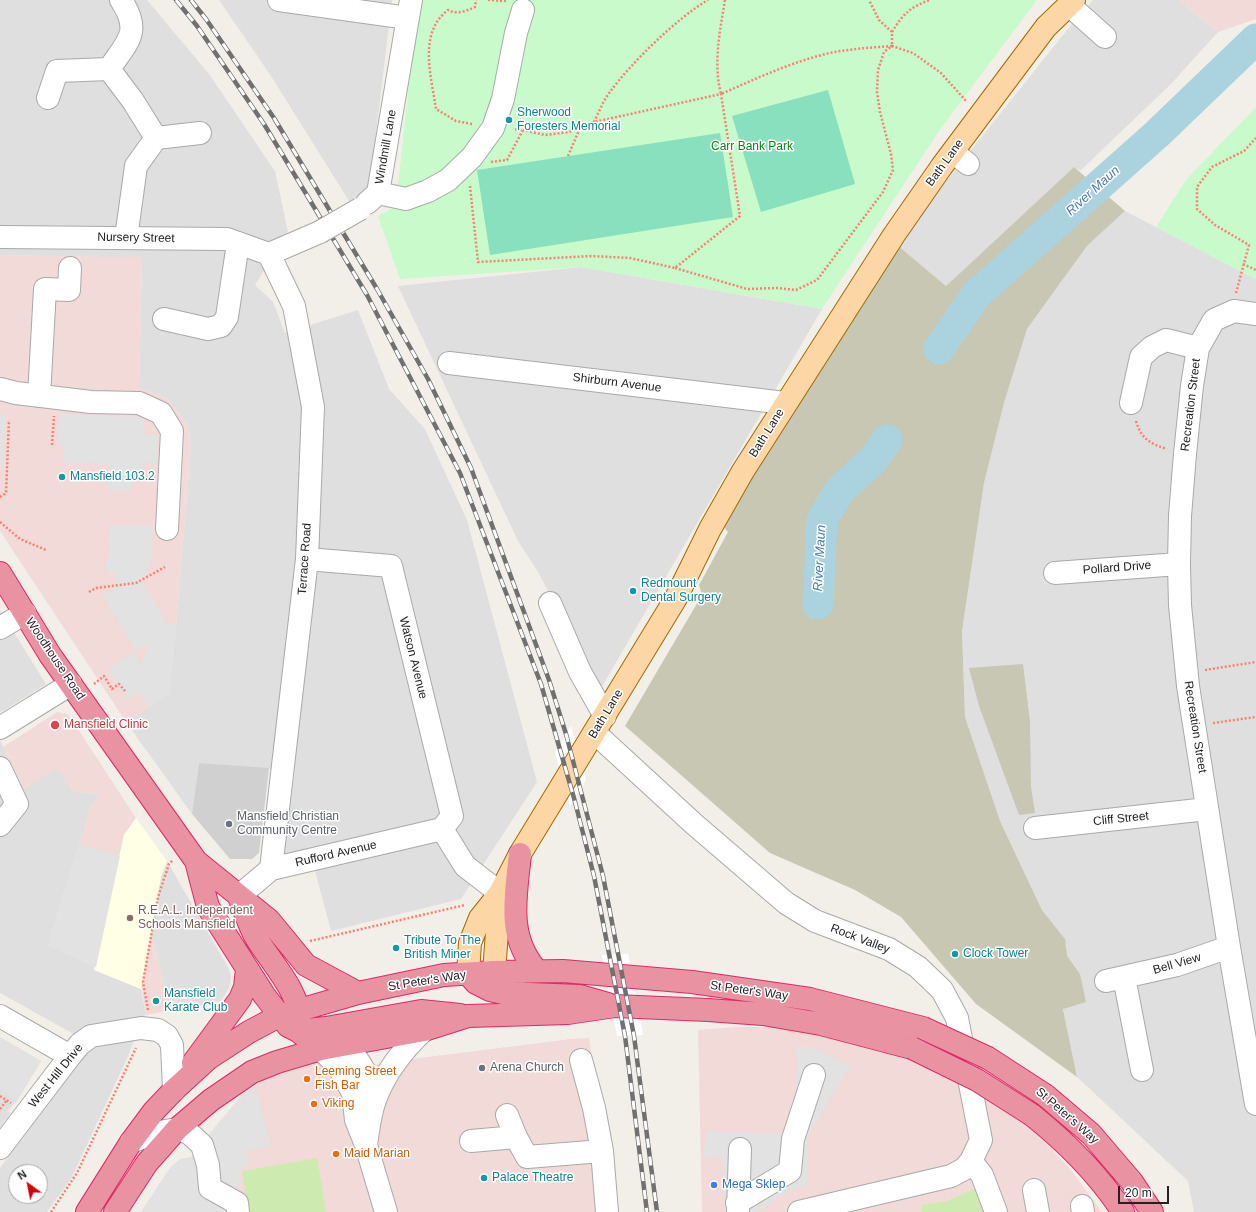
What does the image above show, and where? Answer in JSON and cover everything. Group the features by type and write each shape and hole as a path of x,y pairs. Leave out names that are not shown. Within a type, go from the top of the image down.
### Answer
{"highway":[{"name":"Woodhouse Road","path":"0,574 50,655 191,855 239,896 254,934 286,980 292,1019"},
{"path":"520,854 514,913 517,934 521,950 537,971"},
{"name":"Woodhouse Road","path":"191,855 208,907 247,968 292,1019"},
{"path":"239,896 269,920 306,965 358,993"},
{"path":"87,1212 131,1142 154,1110 174,1090 240,999 245,987 247,968"},
{"name":"St Peter's Way","path":"492,981 537,971 563,971 692,982 802,998 923,1028 988,1058 1049,1098 1091,1134 1132,1182 1152,1212"},
{"path":"468,974 476,983 492,981"},
{"name":"St Peter's Way","path":"174,1090 209,1058 249,1032 292,1019 358,993 444,975 468,974"},
{"path":"492,981 503,993 580,996 615,1006"},
{"path":"326,1028 421,1010 468,1016 485,999 492,981"},
{"name":"St Peter's Way","path":"268,1065 321,1049 424,1030 468,1016 568,1013 615,1006 763,1014 821,1024 912,1048 977,1080 1035,1117 1072,1148 1111,1193 1123,1212"},
{"path":"292,1019 326,1028 346,1045"},
{"path":"292,1019 321,1049"},
{"path":"115,1212 147,1163 177,1129 211,1100 268,1065 291,1046 292,1019"},
{"path":"1035,1117 1049,1098"}],"main road":[{"name":"Bath Lane","path":"468,974 470,942 480,918 500,893 520,854 676,598 710,529 743,471 894,235 960,158 979,116 1046,28 1071,2"},
{"name":"Bath Lane","path":"492,981 500,893"}],"street":[{"path":"109,68 131,36 130,14 121,0"},
{"path":"279,0 409,9"},
{"path":"1071,2 1105,37"},
{"name":"Windmill Lane","path":"269,254 320,232 360,209 378,193 409,9"},
{"path":"378,193 406,199 428,191 448,180 472,157 493,128 503,99 516,33 523,10"},
{"path":"48,98 57,71 109,68"},
{"path":"109,68 133,101 156,138"},
{"path":"126,238 136,166 156,138 200,133"},
{"name":"Nursery Street","path":"0,236 54,229 126,238 227,239 269,254"},
{"path":"164,319 208,329 221,326 227,317 238,243"},
{"name":"Terrace Road","path":"269,254 294,306 313,407 307,559 271,869"},
{"path":"47,397 45,289 69,290 70,268"},
{"path":"1131,403 1141,357 1152,347 1166,340 1198,348 1214,320 1234,311 1256,314"},
{"name":"Recreation Street","path":"1198,348 1192,386 1180,516 1180,605 1194,726 1229,947 1256,1104"},
{"name":"Shirburn Avenue","path":"449,364 786,403"},
{"path":"0,389 47,397 91,402 139,404 161,413 172,431 167,529"},
{"name":"Watson Avenue","path":"307,559 391,566 452,816 442,829"},
{"name":"Pollard Drive","path":"1055,573 1179,564"},
{"name":"Rock Valley","path":"550,602 580,672 600,725 694,824 786,903 815,921 889,949 918,967 942,990 957,1018 981,1140 971,1161 964,1169 951,1176 823,1209 799,1212"},
{"path":"0,628 25,613"},
{"path":"0,728 75,689"},
{"path":"0,768 17,804 0,825"},
{"name":"Cliff Street","path":"1035,828 1207,809"},
{"path":"442,829 465,866 500,893"},
{"name":"Rufford Avenue","path":"239,896 271,869 442,829"},
{"name":"Bell View","path":"1142,1070 1115,979 1177,965 1229,947"},
{"path":"0,1016 70,1056"},
{"name":"West Hill Drive","path":"0,1148 70,1056 80,1044 91,1036 141,1028 158,1030 167,1036 172,1045 174,1090"},
{"path":"366,1145 375,1100 382,1083 411,1041 424,1030"},
{"path":"346,1045 360,1061 373,1089 375,1100"},
{"path":"321,1049 339,1067 353,1093 356,1120 366,1145 386,1212"},
{"path":"581,1060 594,1108 602,1151 607,1212"},
{"path":"738,1207 790,1171 793,1139 814,1075"},
{"path":"507,1116 527,1157 602,1151"},
{"path":"131,1142 159,1132 177,1129 189,1133 202,1145 208,1164 210,1188 237,1203 238,1212"},
{"path":"471,1141 516,1137"},
{"path":"738,1207 740,1149"},
{"path":"971,1161 982,1175 996,1212"},
{"path":"1034,1190 1038,1212"}],"path":[{"path":"476,0 475,7 467,11 453,12 448,10 440,16 431,31 428,47 436,109 456,121 493,128 523,130 545,135 569,132 594,122 721,94 765,75 818,56 846,50 892,46 913,53 941,73 979,116"},
{"path":"594,122 609,93 631,66 666,33 698,6 708,0"},
{"path":"675,268 740,216 721,94 717,79 717,59 725,0"},
{"path":"869,0 879,20 892,32"},
{"path":"892,46 892,32 901,17 915,5 930,0"},
{"path":"469,178 478,262 592,256 630,258 675,268 747,289 777,288 796,290 817,280 883,192 893,170 891,154 880,112 877,92 878,70 884,52 892,46"},
{"path":"568,156 580,128"},
{"path":"488,163 507,160 523,130"},
{"path":"1234,311 1236,289 1249,246 1215,225 1197,209 1197,187 1212,167 1244,151 1256,138"},
{"path":"1243,264 1256,270"},
{"path":"47,397 52,445"},
{"path":"1131,403 1139,432 1143,436 1152,444 1185,454"},
{"path":"0,497 6,493 9,420"},
{"path":"0,522 20,539 46,550"},
{"path":"89,592 96,588 136,583 165,567"},
{"path":"1187,672 1256,662"},
{"path":"75,689 104,676 112,688 119,684 125,691"},
{"path":"1194,726 1256,717"},
{"path":"149,1017 143,982 158,897 169,864 191,855"},
{"path":"302,942 468,905"},
{"path":"51,1212 77,1173 137,1045"},
{"path":"0,1109 7,1100"}],"shaded area":[{"path":"0,0 147,0 209,74 275,171 288,232 255,285 273,302 285,333 358,310 389,389 425,429 467,520 537,782 461,899 331,931 310,852 283,858 295,771 199,763 192,814 126,722 169,694 191,447 187,424 168,399 139,388 142,258 0,255"},
{"path":"219,0 392,0 369,192 351,204 271,76"},
{"path":"1093,0 1179,0 1218,32 1171,84 1080,171 1074,167 946,286 896,244 1071,25"},
{"path":"1179,0 1256,0 1256,19 1218,32"},
{"path":"1074,167 1125,211 1087,246 1027,329 1004,403 984,483 962,631 965,717 1000,821 1042,910 1065,939 1067,956 1080,974 1086,1002 1063,1009 1077,1077 976,1004 901,917 855,890 770,853 625,726 702,595 699,585 728,532 723,526 896,244 946,286"},
{"path":"1125,211 1256,279 1256,1212 1194,1212 1188,1181 1077,1077 1063,1008 1080,974 1066,956 1065,939 1042,910 1000,821 965,717 962,631 984,483 1004,403 1027,329 1087,246"},
{"path":"0,255 142,257 139,388 168,399 187,424 191,447 169,694 126,722 0,531"},
{"path":"581,267 822,309 597,695 573,638 538,572 518,541 398,286"},
{"path":"59,413 93,416 144,417 143,434 158,435 157,464 144,463 143,477 131,477 130,491 108,490 109,464 63,462 64,446 58,445"},
{"path":"0,415 5,415 3,467 0,466"},
{"path":"109,525 153,526 152,558 143,584 167,623 176,625 169,694 149,707 138,692 128,699 108,669 134,652 142,663 148,644 136,651 102,596 113,590 117,574 105,571 108,557"},
{"path":"0,610 46,684 0,713"},
{"path":"1023,664 1030,722 1031,787 1035,813 1019,815 979,706 969,668"},
{"path":"57,712 68,714 136,818 124,835 96,967 48,945 91,806 94,806 98,794 73,791 57,768 24,789 3,747"},
{"path":"0,740 21,784 57,767 73,791 98,794 94,806 91,806 48,945 96,967 95,970 141,989 146,1015 143,1016 129,1054 72,1177 47,1212 0,1212 0,1168 90,1049 72,1033 0,993"},
{"path":"199,763 269,768 259,853 252,859 230,859 192,814"},
{"name":"R.E.A.L. Independent Schools Mansfield","path":"136,818 167,861 161,877 141,989 94,970 124,835"},
{"path":"79,845 120,856 96,967 48,945"},
{"path":"167,861 229,969 231,978 229,988 221,1001 170,1011 153,939 149,938 161,877"},
{"path":"149,938 153,939 170,1011 146,1015 141,984"},
{"path":"735,1027 779,1027 865,1042 929,1064 1032,1128 1071,1170 1102,1212 702,1212 698,1030"},
{"path":"0,1037 41,1061 17,1101 8,1110 11,1113 0,1127"},
{"path":"0,1037 41,1061 17,1101 0,1090"},
{"path":"589,1038 607,1149 612,1212 141,1212 170,1168 180,1159 194,1157 211,1132 247,1089 255,1087 262,1080 294,1068 322,1060 335,1071 419,1058"},
{"path":"795,1045 816,1049 850,1066 807,1138 807,1186 791,1190 755,1212 727,1212 722,1157 702,1158 707,1131 792,1135 797,1057"},
{"path":"255,1087 271,1146 244,1152 251,1160 236,1174 242,1181 235,1190 230,1212 141,1212 170,1168 180,1159 194,1157 211,1132 247,1089"}],"green space":[{"name":"Carr Bank Park","path":"418,0 1037,0 939,131 822,309 581,267 400,279 378,216 393,208 399,177"},
{"path":"828,90 855,184 761,212 732,116"},
{"path":"1256,107 1256,279 1156,227 1186,180"},
{"path":"720,133 733,217 490,255 477,170"},
{"path":"317,1158 326,1212 249,1212 242,1171"},
{"path":"974,1189 982,1200 984,1212 921,1212 922,1205 947,1201"}],"pier":[{"path":"571,726 586,780 570,805 555,752"},
{"path":"628,954 643,1035 617,1036 602,955"}],"waterway":[{"name":"River Maun","path":"939,349 976,295 1157,134 1256,39"},
{"name":"River Maun","path":"818,604 822,520 840,490 873,460 887,440"}],"railway":[{"path":"176,0 197,26 264,124 367,295 460,473 541,684 574,798 594,876 625,1036 647,1212"},
{"path":"191,0 206,19 274,118 377,289 428,379 471,468 549,680 566,734 603,876 634,1036 657,1212"}],"place":[{"name":"Sherwood Foresters Memorial","path":"509,120"},
{"name":"Mansfield 103.2","path":"62,477"},
{"name":"Redmount Dental Surgery","path":"633,591"},
{"name":"Mansfield Clinic","path":"55,725"},
{"name":"Mansfield Christian Community Centre","path":"229,824"},
{"name":"R.E.A.L. Independent Schools Mansfield","path":"130,918"},
{"name":"Tribute To The British Miner","path":"396,948"},
{"name":"Clock Tower","path":"955,954"},
{"name":"Mansfield Karate Club","path":"156,1001"},
{"name":"Arena Church","path":"482,1068"},
{"name":"Leeming Street Fish Bar","path":"307,1079"},
{"name":"Viking","path":"314,1104"},
{"name":"Maid Marian","path":"336,1154"},
{"name":"Palace Theatre","path":"484,1178"},
{"name":"Mega Sklep","path":"714,1185"}]}
